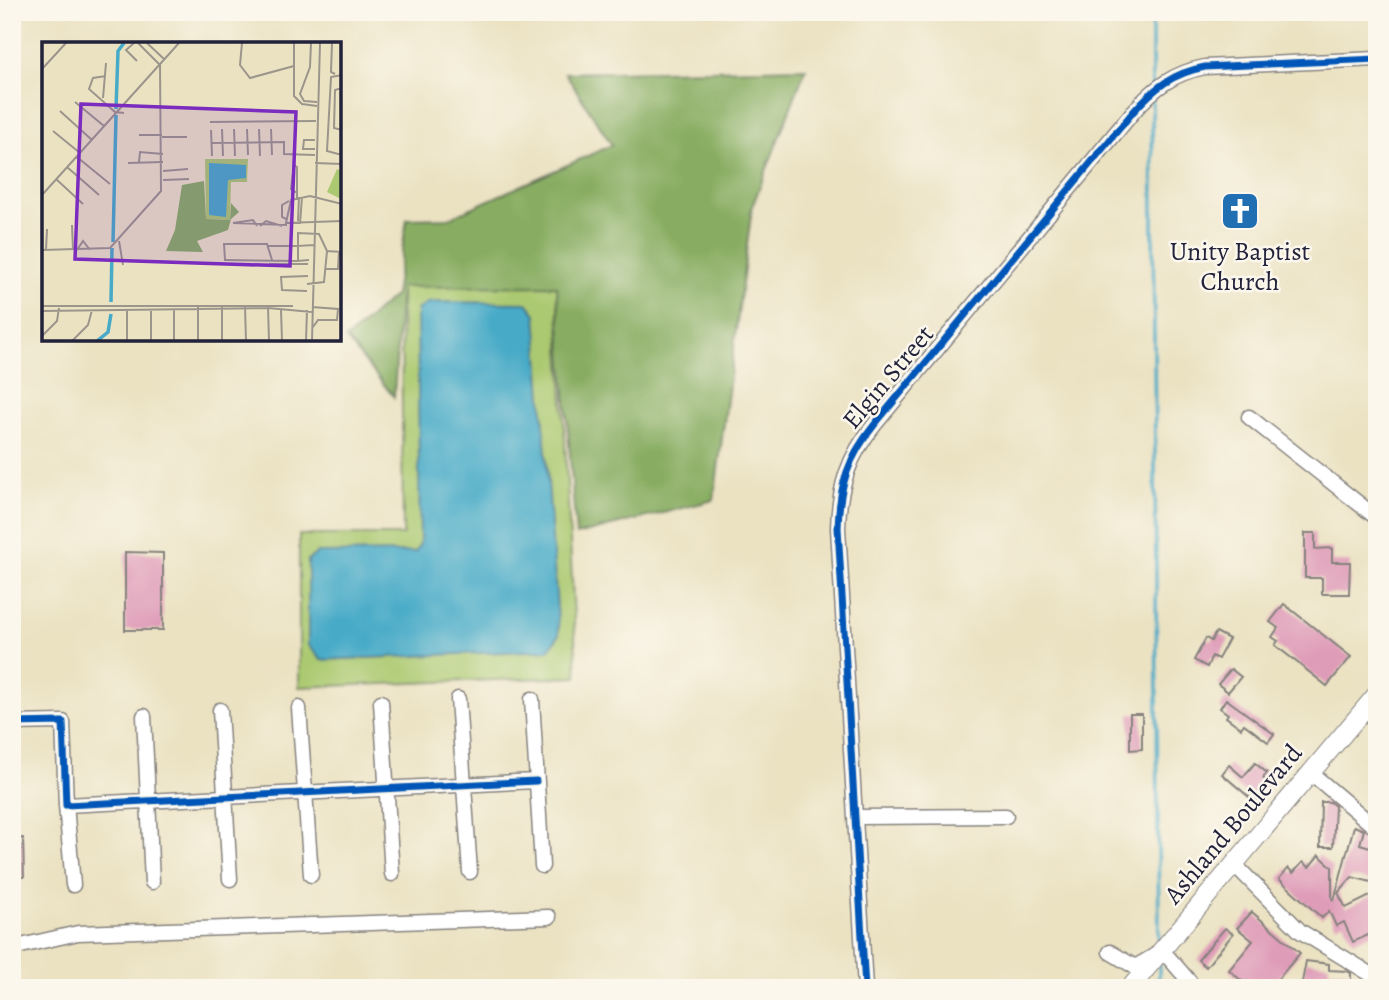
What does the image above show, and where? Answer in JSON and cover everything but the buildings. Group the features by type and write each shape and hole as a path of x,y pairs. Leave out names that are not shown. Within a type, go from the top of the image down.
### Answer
{"street":[{"name":"Elgin Street","path":"865,988 838,509 842,478 861,441 1133,111 1166,80 1184,71 1205,67 1377,59"},
{"path":"1249,417 1377,517"},
{"name":"Ashland Boulevard","path":"1130,988 1377,694"},
{"path":"458,699 470,872"},
{"path":"532,699 541,866"},
{"path":"381,702 392,874"},
{"path":"299,708 311,875"},
{"path":"220,710 230,879"},
{"path":"144,716 152,882"},
{"path":"12,723 63,722 73,885"},
{"path":"1311,773 1377,829"},
{"path":"66,805 536,781"},
{"path":"857,817 1006,816"},
{"path":"1234,864 1300,931 1377,978"},
{"path":"12,948 78,933 549,917"},
{"path":"1110,953 1135,967 1159,953 1169,957 1195,988"}],"green space":[{"path":"806,68 752,207 714,500 576,535 557,286 401,287 394,397 346,339 395,295 407,219 449,218 612,145 565,73"},
{"path":"401,286 557,286 577,677 299,687 299,535 403,535"}],"water":[{"path":"429,302 527,303 536,314 559,635 549,650 321,660 308,645 308,560 317,553 415,552 420,544 417,310"}],"waterway":[{"path":"1152,12 1152,86"},
{"path":"1152,97 1159,944"},
{"path":"1159,965 1159,988"}],"cycle path":[{"path":"865,988 838,528 843,485 858,448 1133,112 1157,89 1183,73 1205,67 1377,59"},
{"path":"12,723 63,722 66,805 536,781"}],"place":[{"name":"Unity Baptist Church","path":"1240,211"}]}
